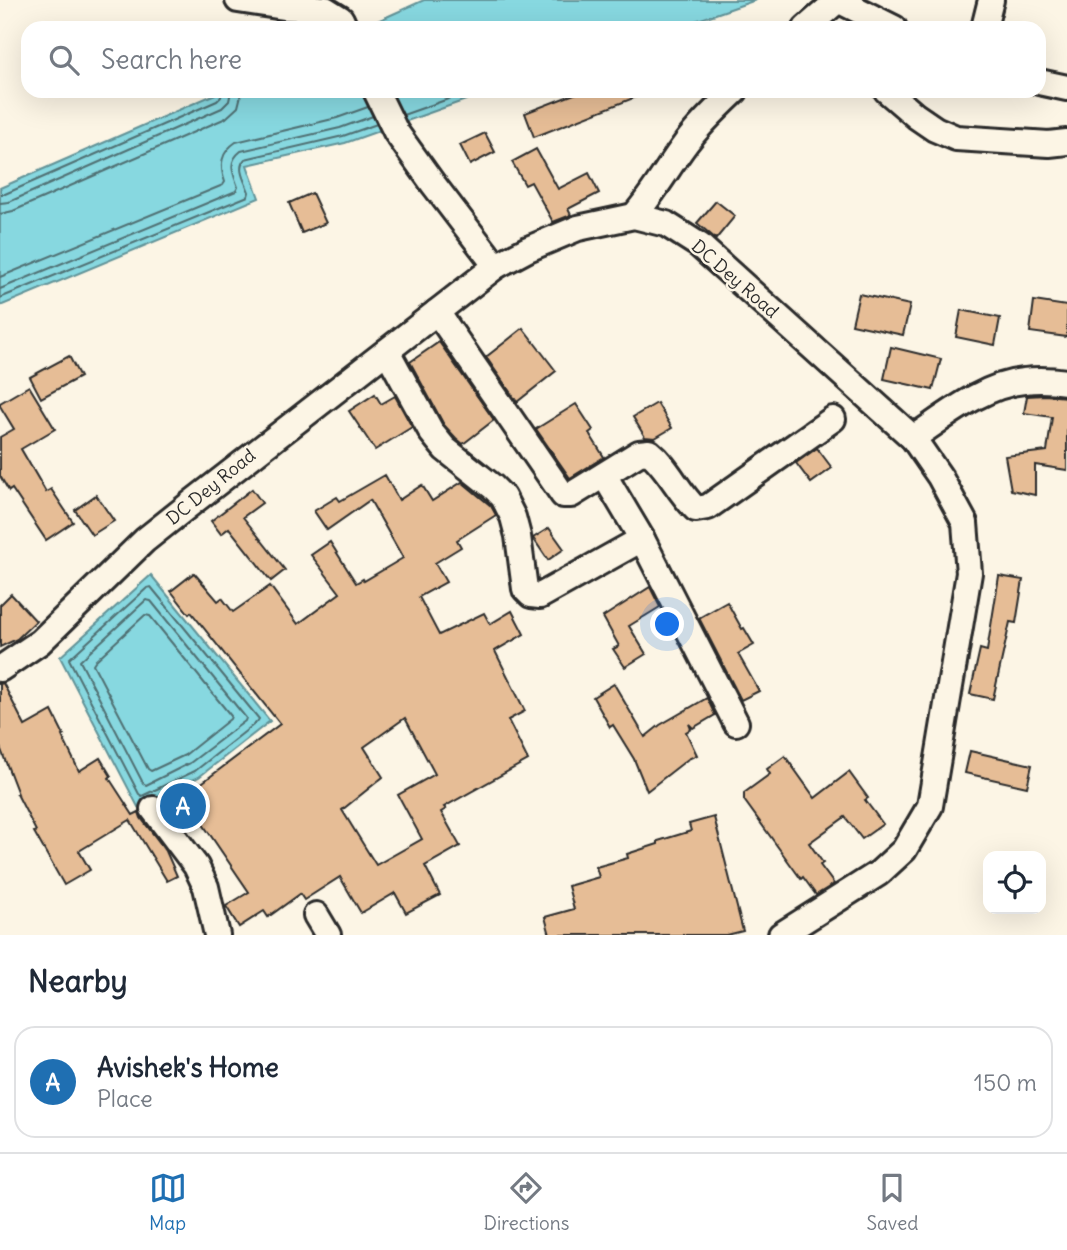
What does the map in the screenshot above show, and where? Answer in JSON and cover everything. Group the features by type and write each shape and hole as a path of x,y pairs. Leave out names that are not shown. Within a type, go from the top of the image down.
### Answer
{"street":[{"path":"238,0 340,14"},
{"path":"817,21 838,0 880,21"},
{"path":"986,21 991,0"},
{"path":"1046,84 1067,88"},
{"path":"379,98 396,132 496,266"},
{"path":"634,216 650,198 687,142 728,98"},
{"path":"895,98 925,123 956,138 1049,144 1067,142"},
{"name":"DC Dey Road","path":"0,669 40,642 145,540 194,500 496,266 528,248 578,228 634,216 666,224 699,245 913,438 940,477 965,523 969,573 930,806 904,850 879,873 781,935"},
{"path":"437,312 563,495 571,495 639,453 649,452 657,458 696,509 708,507 833,419"},
{"path":"387,351 432,433 445,449 503,498 513,517 525,589 531,595 540,596 642,539"},
{"path":"913,438 968,402 999,387 1022,381 1067,382"},
{"path":"604,475 642,539 736,723"},
{"path":"153,809 196,866 206,887 217,935"}],"water":[{"path":"424,0 756,0 695,21 378,21"},
{"path":"206,98 471,98 345,143 247,165 259,198 0,306 0,188"},
{"path":"151,575 270,721 199,777 138,807 60,657"}],"building":[{"path":"564,98 634,98 534,137 525,113"},
{"path":"485,133 495,152 470,165 460,145"},
{"path":"536,149 558,189 589,173 599,193 568,209 571,215 553,222 531,182 525,185 512,162"},
{"path":"312,193 326,223 302,233 289,203"},
{"path":"716,201 735,216 716,239 697,223"},
{"path":"859,294 910,305 903,335 852,324"},
{"path":"1034,301 1067,306 1067,337 1030,332"},
{"path":"961,310 1000,318 995,345 956,337"},
{"path":"523,328 556,371 517,402 486,357"},
{"path":"439,342 494,420 463,444 444,425 410,362"},
{"path":"891,347 941,359 933,390 884,379"},
{"path":"69,356 80,377 41,398 30,377"},
{"path":"29,386 55,429 21,449 46,492 51,489 73,522 46,540 12,489 9,491 0,476 0,437 14,429 0,403"},
{"path":"375,394 381,404 395,396 412,427 375,450 349,411"},
{"path":"1027,396 1067,397 1067,470 1035,465 1035,495 1011,490 1005,456 1047,451 1052,417 1024,413"},
{"path":"657,403 672,428 655,438 645,437 633,417"},
{"path":"576,404 593,430 589,433 604,457 570,478 536,429"},
{"path":"817,448 832,468 811,483 796,463"},
{"path":"385,475 399,500 422,485 432,501 462,482 491,506 496,515 457,540 461,547 435,563 446,582 419,597 439,635 484,613 490,624 512,611 524,634 495,651 525,711 508,720 528,760 444,807 446,809 441,812 460,846 425,866 440,895 406,913 395,893 361,913 340,877 304,900 300,894 268,917 264,911 239,927 226,906 249,892 196,814 181,821 164,799 189,786 191,791 280,724 191,612 189,614 171,591 194,573 218,601 222,598 233,612 270,586 298,624 340,593 311,555 330,542 356,583 403,558 370,500 327,530 314,511 337,497 340,501","holes":["405,718 435,774 398,795 422,839 376,865 342,810 383,777 364,747"]},
{"path":"252,489 262,503 243,517 285,570 271,581 229,528 221,534 211,521"},
{"path":"96,495 114,521 92,535 75,510"},
{"path":"549,528 564,549 548,560 533,538"},
{"path":"999,576 1023,580 1016,623 1010,622 993,699 970,694 980,649 987,651"},
{"path":"650,587 660,607 629,626 646,654 625,667 613,649 619,646 603,617"},
{"path":"11,594 36,621 17,639 0,647 0,605"},
{"path":"727,602 754,645 738,654 759,691 741,700 699,618"},
{"path":"3,683 25,726 52,711 79,771 100,758 111,776 109,778 133,815 139,812 166,851 177,876 167,881 130,820 79,851 90,870 64,885 34,832 36,831 17,794 0,747 0,684"},
{"path":"614,684 645,737 660,725 707,698 715,715 693,728 689,724 691,729 686,732 697,755 647,791 634,759 613,725 610,727 593,697"},
{"path":"970,751 1032,765 1027,787 965,773"},
{"path":"785,756 815,798 849,772 883,824 862,839 845,817 809,843 834,884 816,895 803,877 801,879 744,800 744,793 770,774 767,769"},
{"path":"714,817 743,931 727,935 550,935 545,917 574,909 568,886 599,877 596,867 628,858 627,854 691,831 689,824"}],"place":[{"name":"Avishek's Home","path":"183,806"}]}
